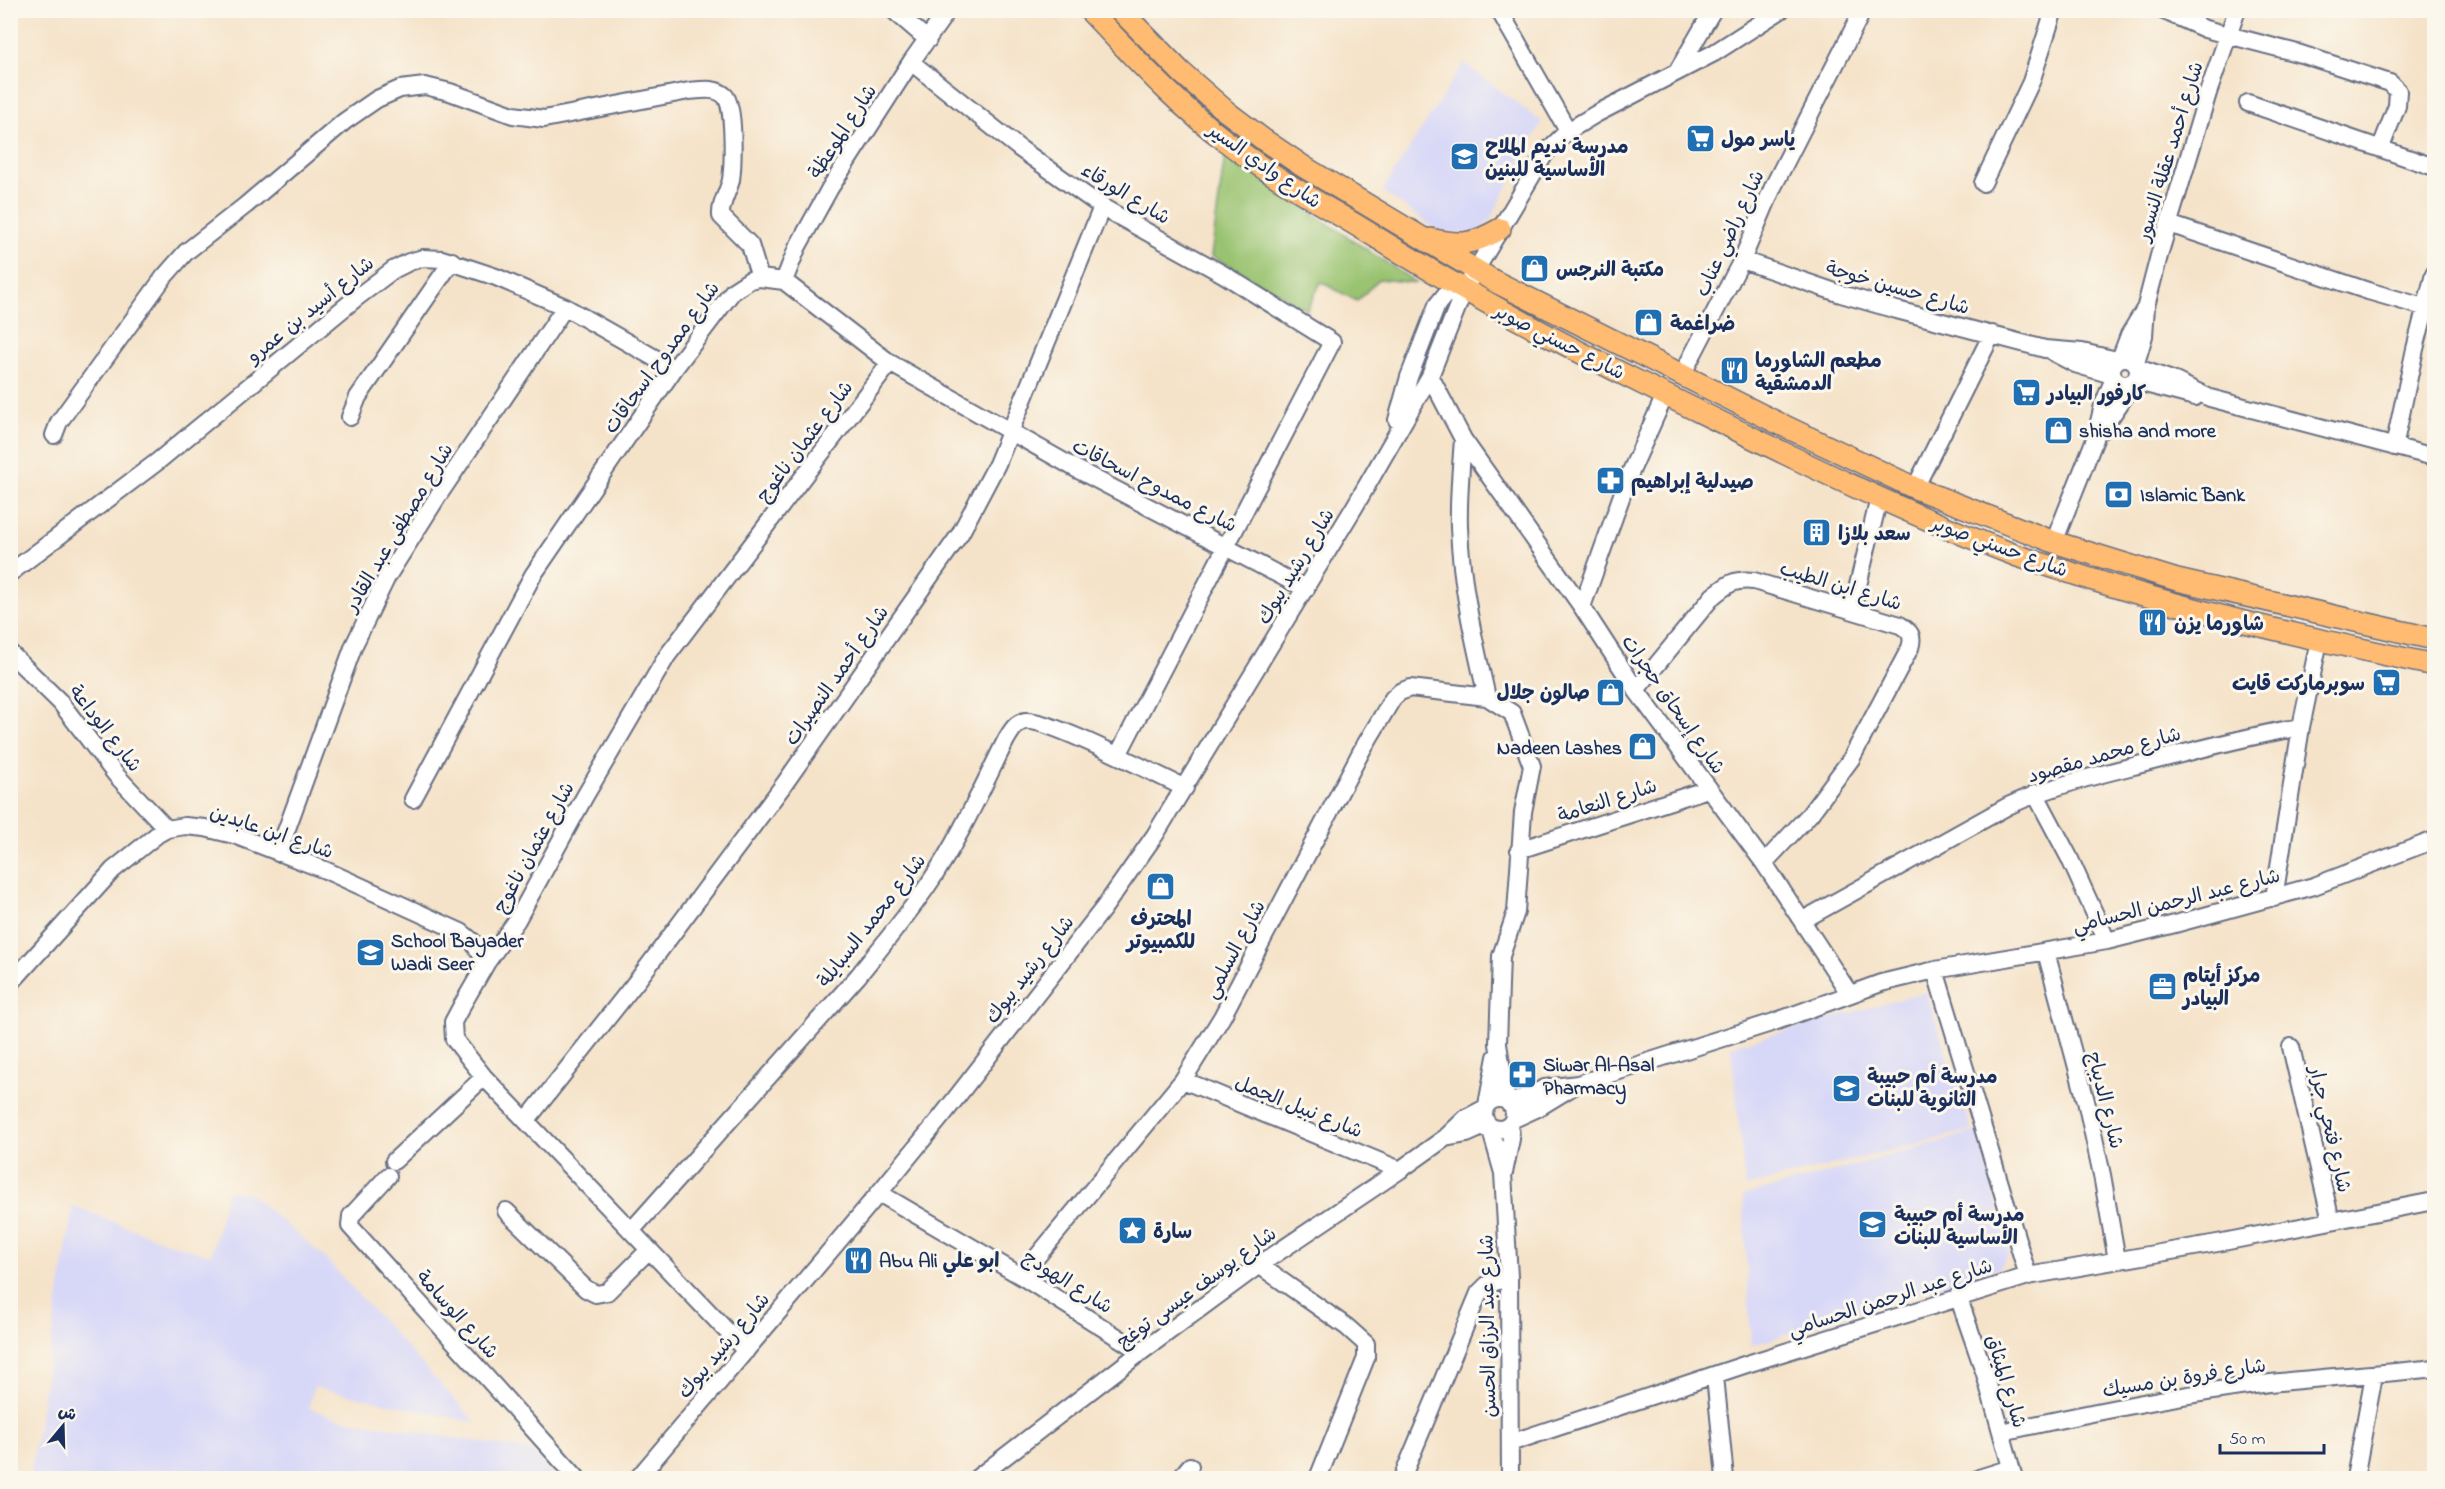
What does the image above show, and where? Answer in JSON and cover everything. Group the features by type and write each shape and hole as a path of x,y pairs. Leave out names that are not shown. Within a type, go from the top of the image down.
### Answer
{"main road":[{"name":"شارع وادي السير","path":"1089,10 1149,75 1227,142 1310,199 1464,290"},
{"name":"شارع وادي السير","path":"1120,10 1180,72 1264,140 1474,270"},
{"path":"1418,236 1461,244 1482,239 1500,229"},
{"name":"شارع حسني صوبر","path":"1474,270 1681,377 1827,447 1915,488 2054,542 2198,585 2434,639"},
{"name":"شارع حسني صوبر","path":"1464,290 1568,347 1818,469 1879,498 2019,556 2173,604 2319,641 2434,665"},
{"path":"1818,469 1827,447"}],"street":[{"path":"893,10 928,40"},
{"name":"شارع الموعظة","path":"784,281 810,222 911,62 948,10"},
{"path":"1499,10 1568,131"},
{"path":"1676,72 1713,10"},
{"path":"1464,290 1546,152 1568,131 1596,114 1714,53 1781,10"},
{"name":"شارع راضي عناب","path":"1681,377 1742,260 1787,158 1863,10"},
{"path":"1983,183 2031,82 2054,10"},
{"path":"2162,10 2227,36 2340,65 2386,81 2396,88 2399,95 2381,147"},
{"name":"شارع أحمد عقلة النسور","path":"2054,542 2095,439 2123,399 2129,335 2146,306 2208,93 2237,10"},
{"name":"شارع الورقاء","path":"911,62 1019,148 1102,207 1252,291 1332,342 1227,546"},
{"path":"54,435 59,422 164,277 186,252 345,122 376,99 400,89 419,86 437,88 497,110 535,119 559,117 689,91 707,89 722,93 728,100 731,112 732,167 721,216 750,245 760,278 784,281"},
{"path":"2248,103 2434,166"},
{"name":"شارع أحمد النصيرات","path":"526,1121 724,866 922,591 977,505 1010,432 1102,207"},
{"path":"2169,224 2368,291 2427,308"},
{"name":"شارع أسيد بن عمرو","path":"10,573 157,462 383,277 403,264 416,260 436,258 452,261 565,307 674,369"},
{"name":"شارع حسين خوجة","path":"1742,260 1841,294 2045,349 2082,352 2125,371 2175,381 2210,398 2434,458"},
{"path":"350,417 358,397 452,261"},
{"path":"2394,447 2434,274"},
{"name":"شارع ممدوح اسحاقات","path":"413,799 533,574 674,369 733,291 750,280 760,278"},
{"name":"شارع ممدوح اسحاقات","path":"784,281 891,363 1080,471 1306,589"},
{"name":"شارع رشيد بيوك","path":"638,1479 879,1193 1102,909 1155,835 1306,589 1430,376 1464,290"},
{"name":"شارع رشيد بيوك","path":"1392,441 1409,376 1437,305 1446,295 1464,290"},
{"name":"شارع مصطفى عبد القادر","path":"278,853 354,645 387,577 438,496 565,307"},
{"path":"1915,488 1992,334"},
{"name":"شارع عثمان ناغوج","path":"746,1351 484,1077 456,1044 452,1029 455,1016 487,962 517,920 630,717 667,656 891,363"},
{"name":"شارع إسحاق حجرات","path":"1430,376 1463,439 1582,607 1636,690 1764,863 1849,993"},
{"path":"1582,607 1628,478 1665,394"},
{"path":"1463,439 1459,508 1461,555 1467,602 1487,697"},
{"path":"1852,610 1879,498"},
{"path":"1118,755 1227,546"},
{"name":"شارع ابن الطيب","path":"1636,690 1713,596 1729,584 1739,580 1754,581 1900,624 1912,636 1910,648 1851,759 1810,814 1764,863"},
{"path":"2274,898 2301,727 2319,641"},
{"name":"شارع الوداعة","path":"10,653 60,702 116,775 167,829"},
{"name":"شارع السلمي","path":"1021,1276 1183,1080 1222,1017 1362,750 1393,698 1410,688 1487,697"},
{"name":"شارع عبد الرزاق الحسن","path":"1486,1106 1498,1044 1501,956 1516,912 1520,881 1519,850 1523,812 1532,766 1512,713 1487,697"},
{"name":"شارع محمد السبايلة","path":"631,1231 858,976 897,926 929,884 945,858 1013,729 1021,721 1032,720 1118,755 1185,788"},
{"name":"شارع محمد مقصود","path":"1803,920 2035,793 2079,778 2266,733 2301,727"},
{"name":"شارع النعامة","path":"1519,850 1708,789"},
{"path":"2035,793 2069,857 2107,941"},
{"name":"شارع ابن عابدين","path":"10,984 113,870 148,840 167,829 185,826 206,828 234,835 325,870 462,932 472,941 487,962"},
{"name":"شارع عبد الرحمن الحسامي","path":"1510,1112 1545,1088 1578,1084 1774,1022 1849,993 1935,970 2107,941 2274,898 2351,873 2434,840"},
{"name":"شارع الديباج","path":"2046,952 2086,1101 2102,1175 2116,1260"},
{"path":"1935,970 2028,1276"},
{"name":"شارع عبد الرزاق الحسن","path":"1498,1044 1510,1112 1511,1139 1503,1173"},
{"name":"شارع فتحي جرار","path":"2291,1047 2331,1221"},
{"name":"شارع الوسامة","path":"484,1077 391,1168 351,1216 350,1227 577,1479"},
{"name":"شارع نبيل الجمل","path":"1183,1080 1400,1170"},
{"path":"1494,1100 1510,1112 1500,1130 1489,1126 1484,1120 1486,1106 1494,1100"},
{"name":"شارع يوسف عيسى توغج","path":"977,1479 1141,1352 1259,1265 1446,1138 1466,1118 1486,1106"},
{"name":"شارع عبد الرزاق الحسن","path":"1489,1126 1503,1173 1509,1277 1510,1479"},
{"name":"شارع يوسف عيسى توغج","path":"1446,1138 1489,1126"},
{"name":"شارع الهودج","path":"879,1193 1021,1276 1141,1352"},
{"name":"شارع عبد الرحمن الحسامي","path":"1510,1443 1958,1296 2028,1276 2434,1201"},
{"path":"506,1211 586,1289 596,1294 607,1292 649,1250"},
{"path":"1259,1265 1347,1327 1366,1344 1366,1358 1318,1479"},
{"path":"1402,1479 1479,1293 1487,1285 1509,1277"},
{"name":"شارع الميثاق","path":"1958,1296 1985,1374 2012,1473"},
{"name":"شارع فروة بن مسيك","path":"2002,1432 2182,1396 2264,1384 2434,1368"},
{"path":"2355,1479 2374,1375"},
{"path":"1715,1376 1725,1479"},
{"path":"1979,1479 2012,1473"}],"shaded area":[{"name":"مدرسة نديم الملاح الأساسية للبنين","path":"1464,63 1542,122 1490,220 1474,234 1439,231 1382,191"},
{"name":"مدرسة أم حبيبة الثانوية للبنات","path":"1926,992 1972,1130 1745,1187 1731,1046"},
{"name":"مدرسة أم حبيبة الأساسية للبنات","path":"1978,1131 2009,1254 2000,1268 1751,1346 1743,1196"},
{"path":"227,1191 249,1193 324,1257 476,1423 314,1387 309,1408 337,1418 532,1451 553,1478 30,1478 73,1206 177,1246 211,1255"}],"green space":[{"path":"1225,155 1417,283 1379,279 1357,301 1321,282 1307,310 1211,256"}],"place":[{"name":"ياسر مول","path":"1700,139"},
{"name":"مدرسة نديم الملاح الأساسية للبنين","path":"1464,157"},
{"name":"مكتبة النرجس","path":"1535,269"},
{"name":"ضراغمة","path":"1649,323"},
{"name":"مطعم الشاورما الدمشقية","path":"1734,371"},
{"name":"كارفور البيادر","path":"2026,393"},
{"name":"shisha and more","path":"2058,430"},
{"name":"صيدلية إبراهيم","path":"1610,481"},
{"name":"Islamic Bank","path":"2119,494"},
{"name":"سعد بلازا","path":"1817,533"},
{"name":"شاورما يزن","path":"2153,623"},
{"name":"سوبرماركت قايت","path":"2386,683"},
{"name":"صالون جلال","path":"1611,692"},
{"name":"Nadeen Lashes","path":"1643,747"},
{"name":"المحترف للكمبيوتر","path":"1161,887"},
{"name":"School Bayader Wadi Seer","path":"370,952"},
{"name":"مركز أيتام البيادر","path":"2162,986"},
{"name":"Siwar Al-Asal Pharmacy","path":"1522,1075"},
{"name":"مدرسة أم حبيبة الثانوية للبنات","path":"1846,1088"},
{"name":"مدرسة أم حبيبة الأساسية للبنات","path":"1873,1225"},
{"name":"سارة","path":"1132,1231"},
{"name":"Abu Ali ابو علي","path":"858,1260"}]}
